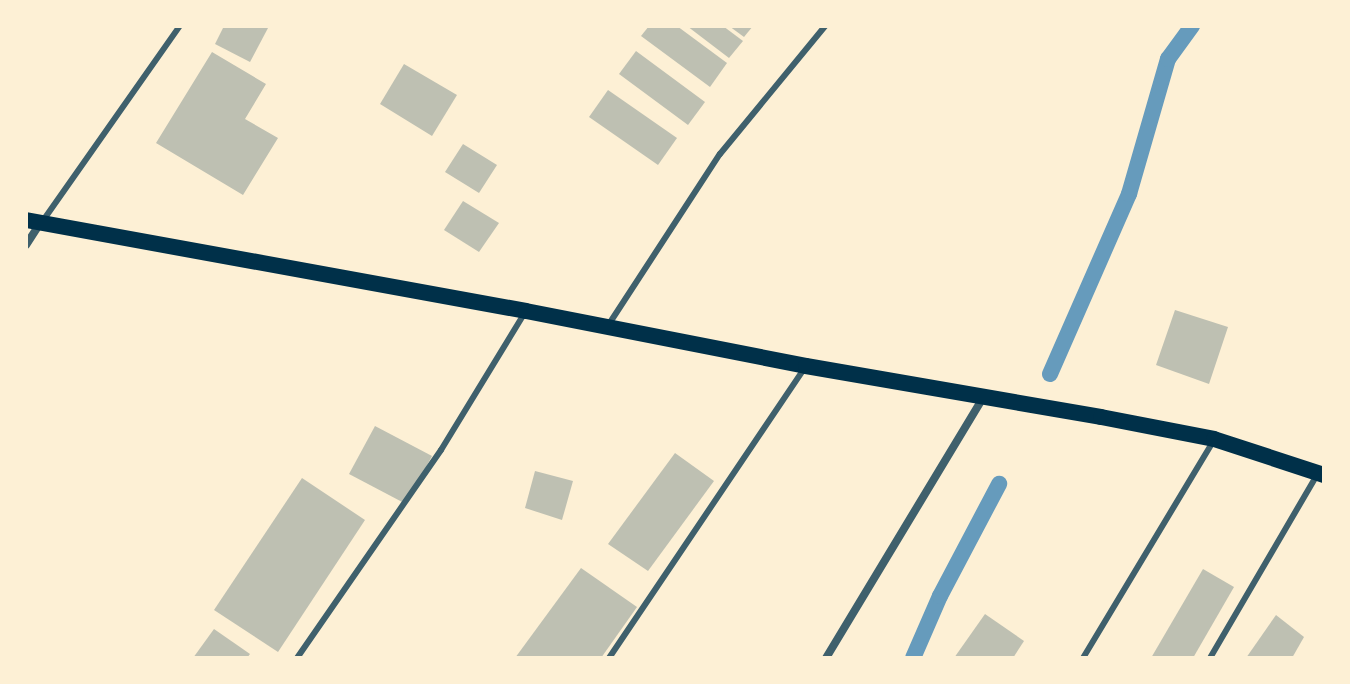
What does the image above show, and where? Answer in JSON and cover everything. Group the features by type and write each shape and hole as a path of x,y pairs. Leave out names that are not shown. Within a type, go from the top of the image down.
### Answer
{"main road":[{"path":"34,221 1214,439 1321,474"}],"street":[{"path":"26,245 34,221"},
{"path":"826,658 984,396"}],"lane":[{"path":"34,221 180,26"},
{"path":"607,326 720,154 825,26"},
{"path":"297,658 441,450 526,311"},
{"path":"609,658 806,366"},
{"path":"1083,658 1214,439"},
{"path":"1210,658 1321,474"}],"building":[{"path":"224,26 268,28 250,62 215,44"},
{"path":"649,26 677,26 727,63 710,87 641,36"},
{"path":"687,26 723,26 743,41 729,58"},
{"path":"729,26 753,26 744,37"},
{"path":"636,51 705,102 688,125 619,74"},
{"path":"212,52 266,84 245,119 278,138 243,195 156,143"},
{"path":"404,64 457,95 432,136 380,104"},
{"path":"608,90 677,138 658,165 589,117"},
{"path":"463,144 497,165 479,193 445,172"},
{"path":"463,201 499,223 479,252 444,230"},
{"path":"1175,310 1228,327 1209,384 1156,365"},
{"path":"375,426 432,456 406,504 349,474"},
{"path":"675,453 714,481 648,571 608,544"},
{"path":"535,471 573,481 562,520 525,508"},
{"path":"302,478 365,520 278,652 214,610"},
{"path":"581,568 637,607 601,658 515,658"},
{"path":"1203,569 1234,587 1193,658 1151,658"},
{"path":"985,614 1024,641 1013,658 954,658"},
{"path":"1276,615 1304,637 1292,658 1246,658"},
{"path":"214,629 250,654 247,658 193,658"}],"waterway":[{"path":"1050,374 1129,194 1168,59 1192,26"},
{"path":"913,658 940,596 999,484"}]}
